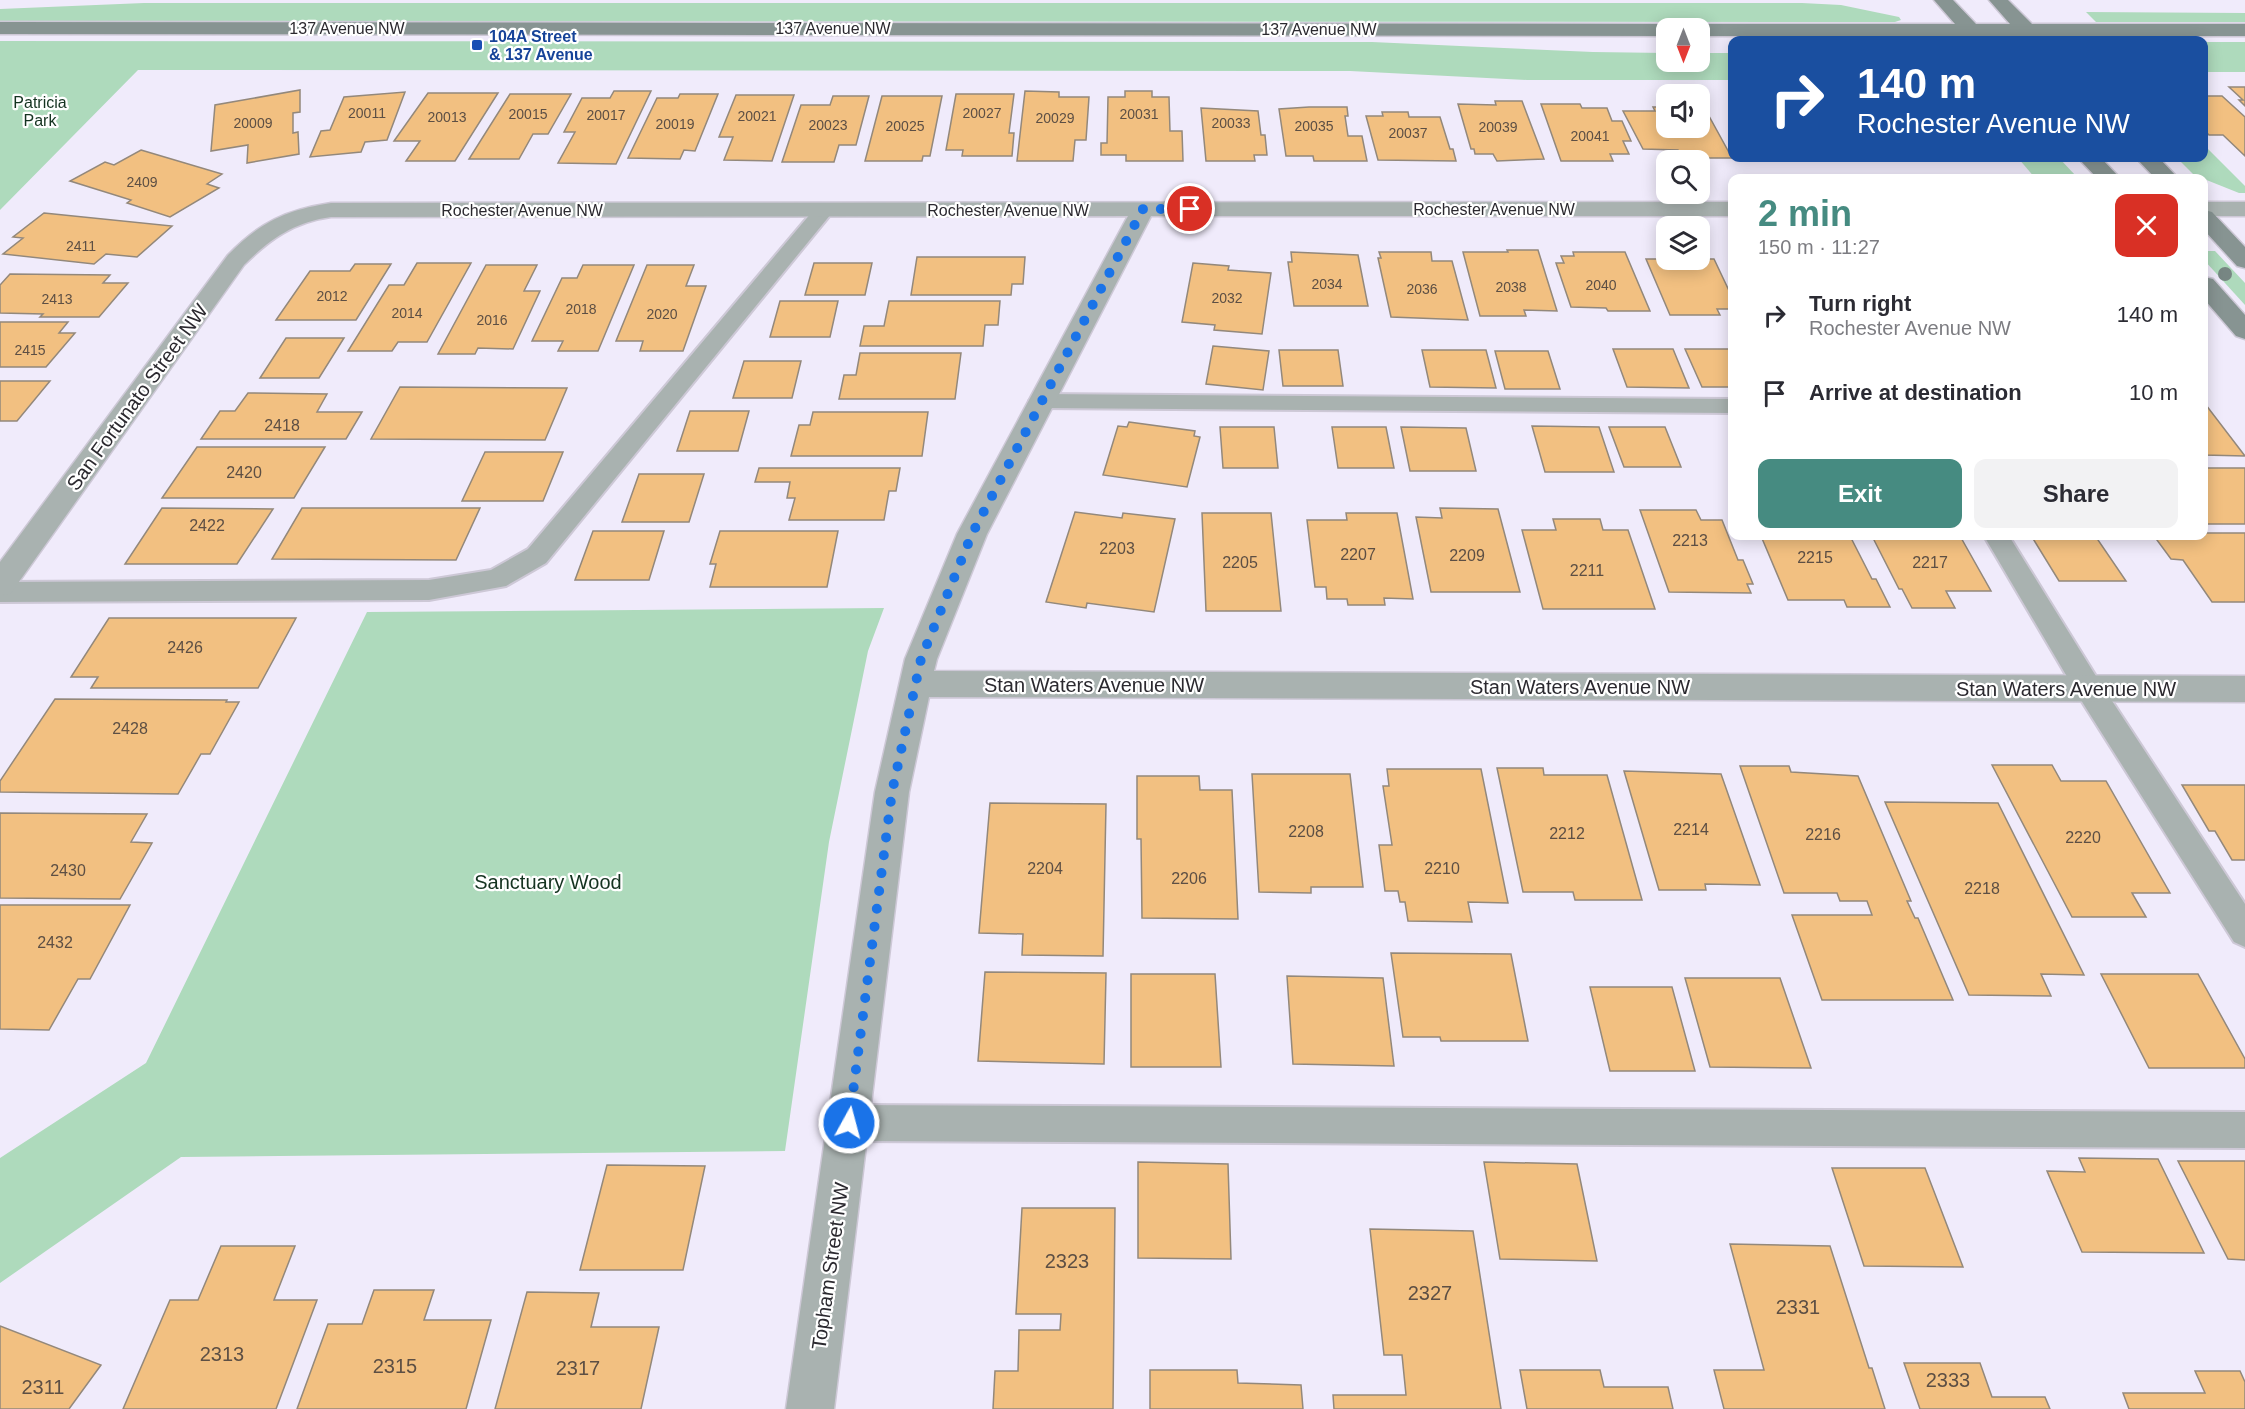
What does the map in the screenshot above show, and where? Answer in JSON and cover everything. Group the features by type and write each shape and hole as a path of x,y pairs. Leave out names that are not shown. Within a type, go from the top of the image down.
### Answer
{"main road":[{"path":"1943,0 1975,35"},
{"path":"1998,0 2032,35"},
{"name":"137 Avenue NW","path":"0,28 1656,30"},
{"path":"1710,30 2032,35 2245,30"},
{"path":"2093,162 2105,174"},
{"path":"2151,162 2163,174"},
{"path":"2208,221 2245,261"},
{"path":"2208,289 2245,331"}],"street":[{"name":"Topham Street NW","path":"810,1409 892,792 921,659 972,534 1143,209"},
{"name":"Rochester Avenue NW","path":"284,220 308,213 331,210 1728,209"},
{"path":"2208,209 2245,209"},
{"name":"San Fortunato Street NW","path":"0,585 236,260 254,240 284,220"},
{"name":"Stan Waters Avenue NW","path":"915,684 2245,689"}],"lane":[{"path":"0,592 429,590 497,579 537,556 824,210"},
{"path":"1041,401 1728,406"},
{"path":"1998,540 2089,689 2245,932"},
{"path":"849,1123 2245,1130"}],"green space":[{"path":"144,3 1802,3 1841,5 1899,17 1901,20 1895,22 1710,22 1710,18 1656,18 1656,22 0,21 0,9"},
{"path":"2086,12 2245,13 2245,22 2096,22"},
{"name":"Patricia Park","path":"0,41 1372,42 1656,53 1656,72 1710,72 1710,53 1728,53 1728,80 1527,80 1350,71 138,70 0,210"},
{"path":"2208,42 2245,42 2245,72 2208,72"},
{"path":"2208,149 2245,186 2245,193 2239,193 2208,181 2208,174 2193,174 2181,162 2208,162"},
{"path":"2021,162 2063,162 2074,174 2032,174"},
{"path":"2208,251 2215,251 2245,283 2245,305 2208,264"},
{"name":"Sanctuary Wood","path":"884,608 868,651 829,842 785,1151 181,1157 0,1283 0,1158 146,1063 367,612"}],"building":[{"path":"2229,87 2245,87 2245,106 2239,100 2243,100"},
{"path":"300,90 300,112 293,113 293,133 298,132 299,154 247,163 248,145 211,151 215,105"},
{"path":"614,91 651,91 616,164 558,163 575,132 564,132 582,98 610,98"},
{"path":"1025,91 1059,92 1059,97 1089,97 1086,140 1075,140 1073,161 1017,161"},
{"path":"1125,91 1152,91 1152,97 1169,97 1170,131 1182,131 1183,161 1126,161 1126,155 1101,155 1101,143 1107,143 1108,97 1125,97"},
{"path":"405,92 387,140 365,142 361,152 310,157 321,131 330,130 344,97"},
{"path":"428,93 498,93 455,161 406,161 420,141 394,141"},
{"path":"510,94 571,94 548,134 533,134 519,159 469,159"},
{"path":"680,94 718,94 695,151 684,150 680,159 628,158 657,98 678,98"},
{"path":"956,94 1014,94 1009,133 1014,133 1012,156 962,156 963,150 946,150"},
{"path":"736,95 794,95 772,161 724,160 733,137 719,137"},
{"path":"833,96 869,96 856,145 839,145 834,162 782,162 801,105 830,105"},
{"path":"882,96 942,96 930,156 923,156 922,161 865,161"},
{"path":"2208,96 2222,96 2245,117 2245,156 2223,135 2209,135"},
{"path":"1495,101 1522,101 1544,159 1497,161 1493,154 1475,154 1474,149 1471,149 1458,104 1496,105"},
{"path":"1541,104 1580,104 1582,108 1607,108 1612,121 1622,121 1631,141 1623,141 1629,154 1610,154 1613,161 1561,161"},
{"path":"1347,107 1348,116 1345,116 1348,136 1362,136 1367,161 1314,161 1313,156 1286,156 1279,109"},
{"path":"1653,107 1656,107 1656,138 1710,138 1710,118 1728,151 1728,158 1710,158 1710,150 1643,149 1623,111 1655,111"},
{"path":"1201,108 1258,111 1261,135 1265,135 1267,155 1254,155 1255,161 1206,161"},
{"path":"1382,112 1408,112 1409,117 1440,117 1456,161 1378,160 1366,116 1383,116"},
{"path":"141,150 222,174 207,184 219,188 170,217 127,203 131,200 70,181 105,162 114,165"},
{"path":"44,213 172,226 137,257 106,254 94,264 3,254 23,238 13,237"},
{"path":"1507,250 1538,250 1557,311 1524,310 1526,316 1480,316 1463,252 1508,252"},
{"path":"1291,252 1358,255 1368,306 1294,306 1288,262 1292,262"},
{"path":"1379,252 1431,252 1432,261 1452,261 1468,320 1391,317 1378,258 1381,258"},
{"path":"1573,252 1625,252 1650,311 1608,311 1606,308 1571,307 1556,263 1564,263 1561,256 1574,256"},
{"path":"917,257 1025,257 1023,284 1012,284 1011,295 911,295"},
{"path":"1646,259 1656,259 1656,270 1710,270 1710,259 1714,259 1728,289 1728,309 1717,309 1720,315 1670,315"},
{"path":"417,263 471,263 427,342 398,342 392,351 348,351 389,285 404,285"},
{"path":"814,263 872,263 865,295 805,295"},
{"path":"1193,263 1229,266 1228,270 1271,273 1262,334 1214,330 1215,325 1182,322"},
{"path":"355,264 391,264 356,320 276,320 310,271 350,271"},
{"path":"486,265 537,265 524,291 540,291 513,349 478,348 475,354 438,354"},
{"path":"583,265 634,265 598,351 558,351 563,341 532,341 562,278 577,278"},
{"path":"647,265 694,265 686,286 706,286 683,351 640,351 643,341 616,341"},
{"path":"10,274 110,275 103,283 128,283 99,317 40,317 43,314 0,313 0,285"},
{"path":"780,301 838,301 830,337 770,337"},
{"path":"889,301 1000,301 998,325 985,325 983,346 860,346 864,326 884,326"},
{"path":"0,322 68,322 59,333 75,333 46,367 0,367"},
{"path":"286,338 344,338 319,378 260,378"},
{"path":"1213,346 1269,351 1263,390 1206,384"},
{"path":"1613,349 1673,349 1689,388 1627,387"},
{"path":"1685,349 1728,349 1728,387 1702,387"},
{"path":"1279,350 1338,350 1343,386 1283,386"},
{"path":"1422,350 1486,350 1496,388 1430,387"},
{"path":"1495,351 1548,351 1560,389 1505,389"},
{"path":"860,353 961,353 955,399 839,399 844,375 856,375"},
{"path":"744,361 801,361 792,398 733,398"},
{"path":"0,381 50,381 17,421 0,421"},
{"path":"400,387 567,388 545,440 371,439"},
{"path":"248,393 327,394 317,412 362,412 346,439 201,439 220,411 235,411"},
{"path":"2208,408 2245,456 2208,455"},
{"path":"690,411 749,411 738,451 677,451"},
{"path":"813,412 928,412 922,456 791,456 799,425 810,425"},
{"path":"1129,422 1195,431 1194,436 1200,437 1187,487 1103,475 1118,426 1127,427"},
{"path":"1532,426 1599,427 1614,472 1545,472"},
{"path":"1220,427 1274,427 1278,468 1223,468"},
{"path":"1332,427 1386,427 1394,468 1338,468"},
{"path":"1401,427 1466,428 1476,471 1410,471"},
{"path":"1609,427 1665,427 1681,467 1624,467"},
{"path":"197,447 325,447 294,498 162,498"},
{"path":"485,452 563,452 543,501 462,501"},
{"path":"759,468 900,468 896,491 889,491 884,520 789,520 795,498 787,498 790,482 755,482"},
{"path":"2208,468 2245,468 2245,524 2208,524"},
{"path":"639,474 704,474 689,522 622,522"},
{"path":"162,508 273,509 237,564 125,564"},
{"path":"302,508 480,508 456,560 272,559"},
{"path":"1440,508 1498,509 1520,592 1431,592 1416,517 1442,518"},
{"path":"1640,510 1696,510 1701,520 1722,520 1728,540 1738,560 1743,560 1753,584 1747,584 1751,593 1669,592"},
{"path":"1075,512 1122,518 1123,513 1175,519 1154,612 1087,603 1086,608 1046,602"},
{"path":"1202,513 1271,513 1281,611 1206,611"},
{"path":"1346,513 1397,513 1413,599 1384,598 1385,605 1348,605 1347,599 1327,599 1326,587 1315,587 1307,520 1347,520"},
{"path":"1553,519 1600,519 1603,530 1628,530 1655,609 1543,609 1522,530 1556,530"},
{"path":"593,531 664,531 649,580 575,580"},
{"path":"720,531 838,531 827,587 710,587 716,564 710,564"},
{"path":"2208,533 2245,533 2245,602 2212,602 2183,560 2171,559 2157,540 2208,540"},
{"path":"1763,540 1852,540 1872,579 1876,579 1890,607 1847,607 1844,600 1788,600"},
{"path":"1874,540 1962,540 1991,591 1946,591 1955,608 1912,608 1902,589 1899,589"},
{"path":"2034,540 2098,540 2126,581 2059,581"},
{"path":"109,618 296,618 258,688 91,688 98,677 71,677"},
{"path":"55,699 227,700 226,702 239,702 210,754 201,754 178,794 0,792 0,781"},
{"path":"1992,765 2052,765 2061,781 2106,781 2170,893 2132,893 2146,917 2072,917"},
{"path":"1740,766 1789,766 1791,772 1858,776 1911,901 1907,901 1915,918 1918,918 1953,1000 1822,1000 1792,915 1872,915 1867,901 1840,901 1837,893 1784,893"},
{"path":"1497,768 1543,768 1544,775 1607,775 1642,900 1575,900 1573,892 1523,892"},
{"path":"1387,769 1481,769 1508,903 1468,902 1472,922 1408,921 1405,902 1400,902 1398,891 1385,891 1379,845 1392,845 1383,786 1389,786"},
{"path":"1624,771 1721,774 1760,885 1705,884 1706,890 1659,890"},
{"path":"1252,774 1350,774 1363,887 1311,887 1311,893 1259,892"},
{"path":"1137,776 1199,776 1200,790 1232,790 1238,919 1142,918 1141,839 1137,839"},
{"path":"2182,785 2245,785 2245,860 2232,860 2215,831 2209,831"},
{"path":"1885,802 1998,803 2084,975 2041,974 2051,996 1969,995"},
{"path":"990,803 1106,804 1103,956 1022,955 1023,934 979,933"},
{"path":"0,813 147,814 131,842 152,843 120,899 0,898"},
{"path":"0,905 130,905 90,979 78,979 49,1030 0,1029"},
{"path":"1391,953 1511,954 1528,1041 1441,1041 1440,1037 1403,1037"},
{"path":"985,972 1106,973 1104,1064 978,1061"},
{"path":"1131,974 1215,974 1221,1067 1131,1067"},
{"path":"2101,974 2198,974 2245,1059 2245,1068 2149,1068"},
{"path":"1287,976 1383,978 1394,1066 1293,1064"},
{"path":"1685,978 1780,978 1811,1068 1710,1067"},
{"path":"1590,987 1672,987 1695,1071 1610,1071"},
{"path":"2079,1158 2158,1159 2204,1253 2082,1252 2047,1171 2085,1172"},
{"path":"2178,1161 2245,1161 2245,1260 2228,1259"},
{"path":"1138,1162 1228,1164 1231,1259 1138,1258"},
{"path":"1484,1162 1577,1164 1597,1261 1500,1259"},
{"path":"607,1165 705,1166 683,1270 580,1270"},
{"path":"1832,1168 1925,1168 1963,1267 1864,1266"},
{"path":"1022,1208 1115,1208 1113,1409 993,1409 995,1371 1018,1371 1019,1330 1060,1330 1061,1314 1016,1314"},
{"path":"1370,1229 1473,1231 1501,1409 1334,1409 1333,1395 1406,1395 1402,1355 1384,1355"},
{"path":"1730,1244 1830,1246 1869,1368 1872,1368 1885,1409 1724,1409 1714,1370 1764,1370"},
{"path":"221,1246 295,1246 274,1300 317,1300 276,1409 123,1409 170,1300 198,1300"},
{"path":"374,1290 434,1290 424,1320 491,1320 466,1409 297,1409 328,1324 362,1324"},
{"path":"527,1292 599,1293 591,1327 659,1327 641,1409 495,1409"},
{"path":"0,1326 101,1365 69,1409 0,1409"},
{"path":"1904,1363 1980,1363 1992,1397 2045,1397 2050,1409 1920,1409"},
{"path":"1150,1370 1237,1370 1238,1383 1301,1385 1303,1409 1150,1409"},
{"path":"1520,1370 1600,1370 1604,1387 1668,1387 1673,1409 1527,1409"},
{"path":"2195,1371 2240,1371 2245,1382 2245,1409 2129,1409 2123,1393 2205,1393"}],"place":[{"name":"104A Street & 137 Avenue","path":"477,45"}],"route":[{"path":"849,1123 892,792 921,659 972,534 1143,209 1190,209"}]}
